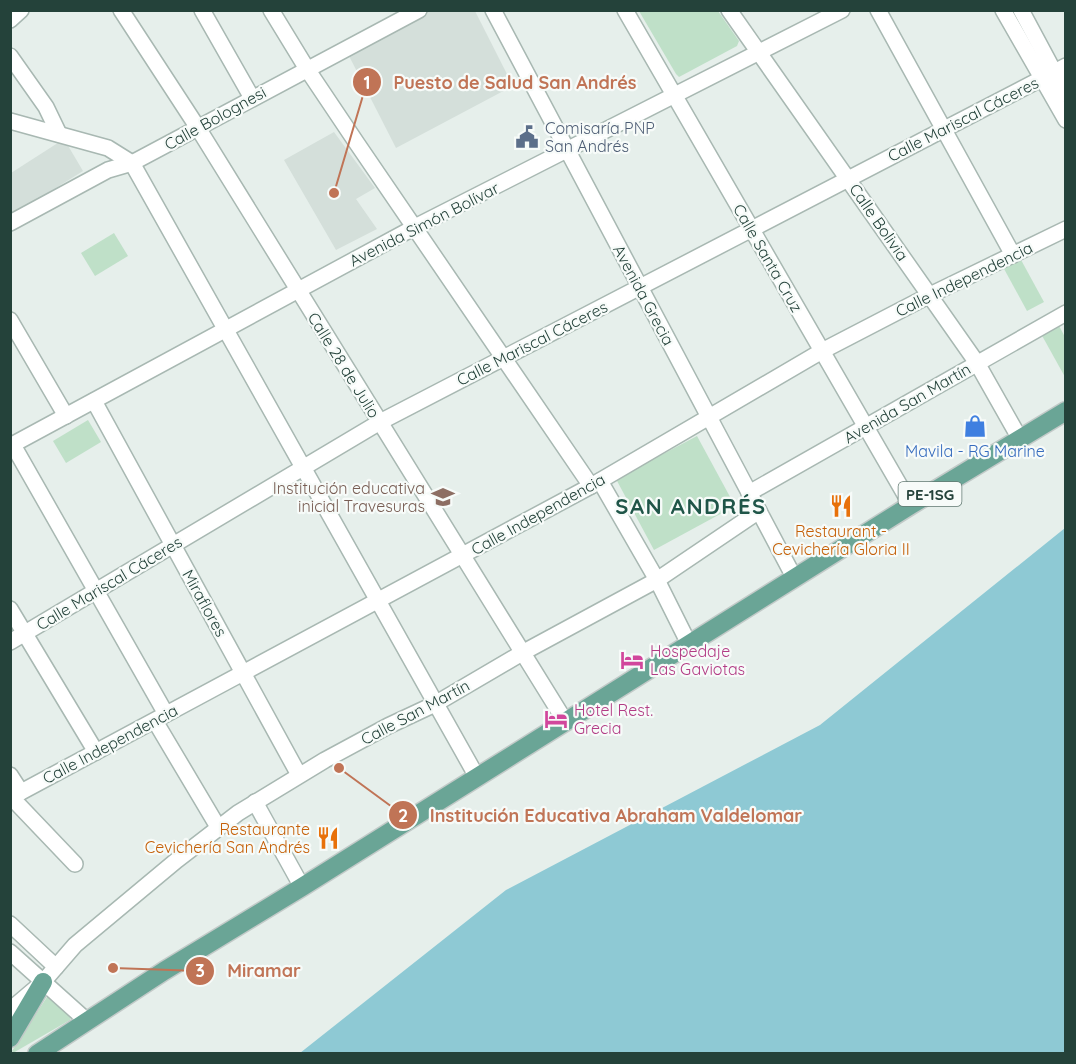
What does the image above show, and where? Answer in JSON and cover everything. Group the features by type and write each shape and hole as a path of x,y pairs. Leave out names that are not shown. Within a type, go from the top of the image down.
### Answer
{"main road":[{"name":"PE-1SG","path":"38,1053 251,916 302,887 1065,411"},
{"path":"10,1038 44,982"}],"street":[{"path":"10,20 21,10"},
{"name":"Calle 28 de Julio","path":"122,10 198,128 565,722"},
{"path":"201,10 252,98"},
{"path":"271,10 307,69 505,357 596,483 657,580 689,644"},
{"name":"Calle Bolognesi","path":"10,223 108,170 132,162 198,128 419,10"},
{"name":"Avenida Grecia","path":"493,10 795,579"},
{"name":"Calle Santa Cruz","path":"625,10 911,505"},
{"name":"Calle Bolivia","path":"729,10 977,363 1020,439"},
{"name":"Avenida Simón Bolívar","path":"12,446 415,226 842,10"},
{"path":"878,10 1012,255"},
{"path":"1003,10 1054,72 1065,120"},
{"path":"1021,10 1065,94"},
{"path":"10,56 46,107 59,135"},
{"name":"Calle Mariscal Cáceres","path":"10,642 380,422 1054,72"},
{"path":"10,121 108,148 132,162 477,777"},
{"name":"Calle Independencia","path":"14,796 596,483 822,351 1065,229"},
{"name":"Avenida San Martín","path":"749,493 1065,313"},
{"path":"10,320 66,416"},
{"name":"Miraflores","path":"94,401 299,775"},
{"path":"12,446 96,591 218,827"},
{"name":"Calle San Martín","path":"10,1010 44,982 75,945 218,827 255,802 299,775 388,726 435,704 522,652 657,580 759,511"},
{"path":"10,609 96,752"},
{"path":"10,775 14,796 75,864"},
{"path":"255,802 302,887"},
{"path":"10,924 56,967"},
{"path":"10,952 87,1021"}],"shaded area":[{"path":"430,11 475,11 513,86 396,148 348,54"},
{"path":"334,132 375,188 356,199 377,229 336,250 284,160"},
{"path":"64,139 83,171 11,216 11,173"}],"green space":[{"path":"639,11 718,11 739,41 737,46 679,77"},
{"path":"114,233 128,256 95,276 81,253"},
{"path":"1020,258 1044,302 1027,311 1003,267"},
{"path":"1057,322 1065,337 1065,377 1040,332"},
{"path":"88,420 101,442 66,463 53,441"},
{"path":"697,436 735,506 654,550 616,479"},
{"path":"47,997 52,997 71,1017 70,1020 13,1053 12,1051"}],"water":[{"path":"1065,528 1065,1053 300,1053 506,890 820,725"}],"place":[{"name":"Comisaría PNP San Andrés","path":"527,137"},
{"name":"Puesto de Salud San Andrés","path":"334,193"},
{"name":"Mavila - RG Marine","path":"975,426"},
{"name":"Institución educativa inicial Travesuras","path":"443,497"},
{"name":"Restaurant - Cevichería Gloria II","path":"841,506"},
{"name":"Hospedaje Las Gaviotas","path":"632,660"},
{"name":"Hotel Rest. Grecia","path":"556,719"},
{"name":"Institución Educativa Abraham Valdelomar","path":"339,768"},
{"name":"Restaurante Cevichería San Andrés","path":"328,838"},
{"name":"Miramar","path":"113,968"}],"district":[{"name":"SAN ANDRÉS","path":"691,506"}]}
